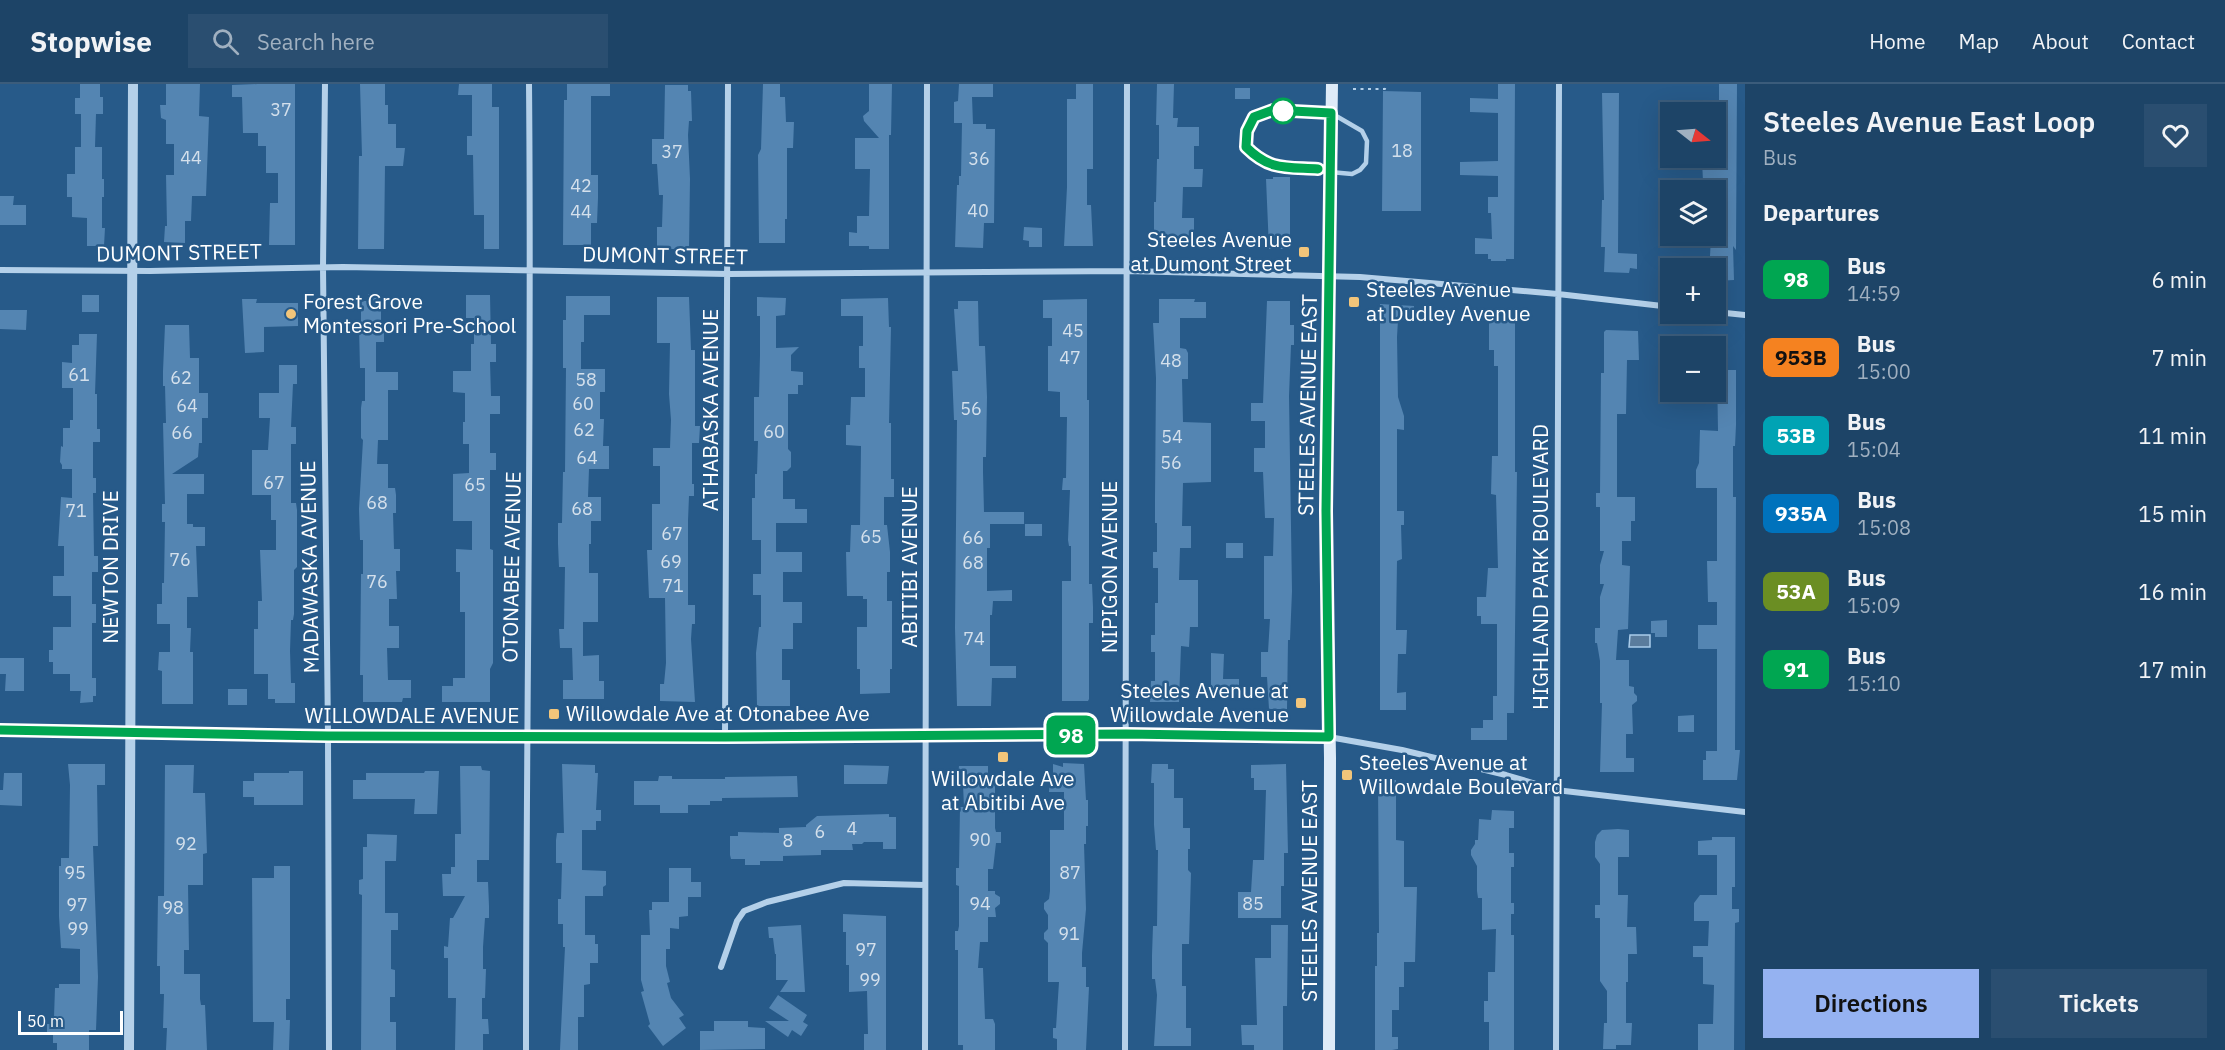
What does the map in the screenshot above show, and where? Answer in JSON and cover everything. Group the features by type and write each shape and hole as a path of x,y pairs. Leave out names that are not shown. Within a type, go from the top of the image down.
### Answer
{"main road":[{"name":"STEELES AVENUE EAST","path":"1329,1050 1326,511 1332,84"}],"street":[{"name":"NEWTON DRIVE","path":"129,1050 133,84"},
{"name":"MADAWASKA AVENUE","path":"325,84 323,267 329,1050"},
{"name":"OTONABEE AVENUE","path":"526,1050 526,736 531,271 529,84"},
{"name":"ATHABASKA AVENUE","path":"725,737 728,84"},
{"name":"ABITIBI AVENUE","path":"925,1050 927,84"},
{"name":"NIPIGON AVENUE","path":"1125,1050 1127,84"},
{"name":"HIGHLAND PARK BOULEVARD","path":"1556,1050 1559,84"},
{"name":"DUMONT STREET","path":"0,270 132,271 323,267 728,274 1128,271 1330,276 1558,294 1660,306"},
{"path":"1726,313 1745,315"},
{"name":"WILLOWDALE AVENUE","path":"0,730 328,736 725,737 1126,734 1329,737"},
{"path":"1329,737 1413,753 1506,775 1557,790 1745,813"},
{"path":"721,967 737,921 744,911 767,902 844,884 925,885"}],"lane":[{"path":"1273,110 1331,113 1362,131 1367,141 1366,163 1352,174 1331,170 1276,166 1259,160 1246,147 1247,131 1254,117 1273,110"}],"path":[{"path":"1353,89 1385,89 1386,84"}],"water":[{"path":"1630,635 1650,635 1650,647 1629,647"}],"building":[{"path":"80,84 100,84 100,97 103,97 103,114 96,114 95,147 102,147 104,246 87,246 87,218 72,217 72,197 67,197 67,174 75,174 75,147 81,147 81,114 75,114 75,98 80,98"},
{"path":"166,84 200,84 199,116 209,117 206,196 192,196 191,221 185,221 185,243 164,242 165,226 167,226 166,175 174,175 174,144 166,144 166,120 161,118 160,105 166,105"},
{"path":"295,84 295,245 269,245 270,203 278,203 278,173 266,173 266,146 258,146 258,133 243,133 242,97 232,97 232,85"},
{"path":"360,84 385,84 388,124 396,124 396,148 405,148 403,166 385,166 384,249 358,249 359,156 362,156"},
{"path":"459,84 492,84 492,107 499,107 499,249 484,249 484,215 474,215 473,155 467,155 467,136 472,136 472,95 458,95"},
{"path":"567,84 610,84 610,96 591,96 591,175 598,175 598,198 597,223 591,223 591,245 563,245 564,100 567,100"},
{"path":"763,84 780,84 780,97 785,97 786,122 794,122 793,148 787,148 785,243 759,243 758,155 761,149"},
{"path":"869,84 892,84 891,135 889,135 889,249 849,246 849,232 857,233 857,216 869,216 870,169 855,169 855,138 879,138 864,121 863,116 869,111"},
{"path":"959,84 993,84 993,97 972,97 973,124 986,124 986,129 995,129 994,223 984,223 983,248 955,247 957,185 959,185 959,176 961,176 962,123 954,123 954,102 958,101"},
{"path":"1076,84 1093,84 1093,169 1087,169 1087,205 1091,205 1093,246 1064,246 1067,99 1076,99"},
{"path":"1157,84 1174,84 1173,118 1178,118 1177,127 1199,127 1199,146 1194,146 1194,169 1203,169 1202,187 1183,187 1182,218 1194,218 1194,244 1183,244 1183,247 1154,247 1154,202 1156,202 1157,159 1159,159 1159,125 1156,125"},
{"path":"1498,84 1515,84 1514,259 1506,259 1506,261 1491,261 1488,259 1488,254 1475,254 1475,238 1492,239 1488,197 1498,197 1498,176 1460,175 1460,162 1498,161 1498,113 1470,112 1470,98 1498,99"},
{"path":"1719,84 1737,84 1734,280 1726,280 1726,258 1698,258 1698,256 1710,256 1710,246 1726,246 1726,180 1703,180 1702,168 1726,168 1726,102 1719,102"},
{"path":"665,85 688,85 688,91 691,91 692,121 689,121 688,135 689,249 657,249 657,227 662,227 663,195 659,195 657,164 652,164 652,139 664,139"},
{"path":"1235,88 1250,88 1250,99 1235,99"},
{"path":"1383,91 1421,92 1421,211 1382,211"},
{"path":"1602,93 1619,93 1618,253 1637,254 1637,269 1630,268 1629,273 1604,272 1605,247 1601,247 1602,200 1604,200"},
{"path":"1273,177 1290,177 1290,249 1269,249 1266,179 1273,179"},
{"path":"0,196 14,196 13,205 26,205 26,225 0,225"},
{"path":"1024,227 1042,228 1042,247 1029,247 1029,241 1023,240"},
{"path":"368,294 381,294 381,326 384,326 384,342 376,342 376,372 398,372 398,390 388,390 388,440 378,440 377,464 388,464 388,488 395,488 396,495 396,513 393,513 394,549 400,549 400,571 396,571 397,599 389,599 389,626 399,626 399,648 387,648 388,680 411,680 411,698 403,698 402,702 363,702 363,675 360,675 363,540 360,540 359,509 363,440 361,438 361,408 362,401 365,401 365,368 360,368 359,326 361,326 361,301 368,301"},
{"path":"82,295 99,295 99,312 82,312"},
{"path":"466,295 490,295 491,344 496,344 496,362 490,362 491,396 500,396 500,414 490,414 490,453 496,453 496,470 490,470 493,663 490,669 490,702 442,702 442,686 453,686 453,678 465,678 465,612 460,612 460,572 456,572 456,549 472,550 472,521 453,521 453,474 469,473 469,444 463,444 465,393 453,392 453,371 471,371 474,318 466,318"},
{"path":"566,296 610,296 610,315 584,315 584,342 581,342 581,369 605,369 605,392 600,392 600,419 604,419 603,446 609,446 609,469 589,469 588,497 601,497 601,521 591,521 591,544 589,544 589,573 598,573 598,622 583,622 583,656 599,655 599,681 604,681 604,699 563,699 563,680 573,680 572,648 560,648 559,629 564,629 565,567 559,567 558,523 562,523 563,472 565,472 566,368 563,368 563,320 566,320"},
{"path":"657,297 689,297 691,350 695,350 695,426 700,426 699,443 692,443 694,496 689,496 688,605 695,605 695,624 692,624 691,639 695,702 660,701 660,684 664,684 666,663 665,598 649,598 647,550 652,550 652,504 660,504 660,466 653,466 653,448 670,448 671,420 670,343 657,343"},
{"path":"757,297 786,298 785,315 776,316 776,348 799,347 791,355 791,371 803,372 803,385 798,385 798,394 788,394 788,449 791,452 791,467 783,471 783,499 795,499 795,509 807,509 807,523 776,523 776,552 802,552 802,572 783,572 783,602 802,602 802,623 793,623 793,649 782,649 782,680 790,680 790,706 757,706 756,653 759,627 761,627 761,595 753,595 753,574 761,574 761,540 752,540 752,498 755,498 758,441 754,441 754,397 759,397 760,355 760,316 757,316"},
{"path":"888,298 889,327 891,327 889,423 891,423 891,479 894,479 894,497 884,497 884,525 887,525 890,552 887,601 892,601 892,669 890,669 890,693 860,694 860,669 857,669 857,627 867,627 867,599 863,599 863,596 847,596 846,552 850,552 851,525 860,525 861,446 846,445 846,425 850,425 851,397 865,397 865,368 859,368 859,346 863,346 863,316 841,316 841,299"},
{"path":"242,299 257,299 256,303 298,303 298,326 264,327 264,352 245,353"},
{"path":"1087,299 1089,584 1092,584 1093,607 1093,623 1089,623 1089,699 1088,701 1062,701 1062,581 1071,581 1071,546 1068,540 1070,490 1062,490 1063,478 1066,478 1067,417 1060,417 1060,392 1048,391 1048,346 1052,346 1052,318 1043,318 1043,300"},
{"path":"1159,299 1195,299 1194,302 1206,302 1206,318 1180,318 1180,348 1186,349 1188,353 1188,379 1182,379 1183,422 1211,423 1211,482 1183,483 1182,526 1191,526 1191,548 1180,548 1179,580 1198,580 1198,627 1190,627 1189,647 1181,646 1179,702 1150,702 1151,681 1155,681 1155,652 1151,652 1151,635 1155,635 1155,603 1158,603 1158,568 1153,568 1153,552 1157,552 1157,523 1155,523 1156,378 1153,323 1159,323"},
{"path":"958,301 978,301 979,346 985,346 987,397 986,457 983,457 984,512 1024,512 1024,524 990,524 990,548 987,548 987,591 1012,590 1012,601 993,601 992,615 990,615 990,666 1016,666 1016,678 992,678 991,706 957,706 955,628 957,420 954,420 952,371 958,371 954,309 958,309"},
{"path":"1267,301 1290,301 1290,325 1294,325 1289,396 1292,591 1290,640 1288,640 1287,709 1269,709 1267,677 1261,677 1261,652 1268,652 1270,619 1264,619 1264,556 1273,556 1274,518 1265,518 1263,472 1254,472 1254,448 1265,448 1265,421 1251,421 1251,403 1263,403"},
{"path":"1380,304 1414,306 1414,320 1398,320 1397,337 1398,397 1404,416 1404,430 1397,429 1397,511 1404,511 1404,525 1401,525 1402,559 1397,561 1396,630 1407,630 1406,654 1398,654 1397,693 1406,692 1406,710 1380,710"},
{"path":"0,310 27,310 26,330 0,329"},
{"path":"1489,316 1515,316 1515,472 1517,472 1514,713 1507,713 1507,740 1471,740 1471,728 1483,728 1483,720 1493,720 1493,696 1497,696 1497,624 1481,624 1481,616 1477,616 1477,597 1486,597 1488,568 1498,568 1496,495 1491,494 1492,456 1498,456 1498,366 1494,366 1494,350 1489,350"},
{"path":"165,325 189,325 190,358 199,358 199,393 208,393 208,418 202,418 202,443 199,443 198,457 172,474 204,474 204,494 187,494 187,524 193,524 193,527 205,527 205,546 196,546 198,597 187,597 187,628 191,628 190,652 193,652 193,704 162,704 162,671 158,670 159,652 170,652 170,624 157,624 157,604 162,604 162,583 164,583 165,522 162,522 162,504 165,504 163,423 166,423 163,371"},
{"path":"1606,330 1638,331 1639,360 1627,360 1626,414 1617,414 1617,497 1635,497 1635,521 1631,521 1631,541 1622,541 1622,565 1630,566 1628,629 1618,630 1616,660 1629,660 1629,686 1634,687 1634,693 1637,696 1637,701 1632,705 1633,734 1626,734 1626,758 1634,758 1634,772 1600,772 1602,703 1600,703 1600,661 1597,643 1595,643 1595,628 1600,628 1600,597 1604,584 1600,584 1600,565 1604,551 1600,551 1600,507 1596,507 1596,493 1600,493 1601,373 1604,373 1604,332"},
{"path":"79,334 97,334 95,394 97,394 97,429 100,429 100,442 93,442 93,478 96,478 96,493 93,493 94,556 98,556 98,572 92,572 92,604 96,604 96,623 92,623 92,678 96,678 96,696 93,696 93,702 80,703 81,691 70,691 70,674 53,674 53,662 49,662 49,650 53,650 53,627 71,627 71,596 53,596 53,576 64,576 64,546 58,546 61,497 72,498 72,469 62,469 60,462 63,428 70,428 70,420 73,420 73,388 62,388 62,362 72,363 72,345 79,345"},
{"path":"279,365 297,365 297,384 293,384 291,427 296,427 296,444 291,444 291,503 296,503 297,510 297,567 294,570 294,614 291,620 290,651 291,683 295,683 295,703 275,703 275,699 268,699 268,674 254,674 254,629 258,629 258,601 262,601 260,550 276,550 276,520 271,520 271,495 252,495 252,450 268,450 270,418 259,418 259,393 279,393"},
{"path":"1726,370 1736,370 1733,497 1736,497 1735,750 1740,750 1737,780 1703,780 1703,760 1706,760 1706,751 1717,751 1717,649 1698,649 1698,625 1717,625 1717,602 1708,602 1707,561 1717,561 1717,488 1696,488 1696,470 1699,463 1700,430 1718,431 1718,402 1726,402"},
{"path":"1025,524 1042,524 1042,536 1025,536"},
{"path":"1226,543 1243,543 1243,558 1226,558"},
{"path":"1667,620 1667,637 1655,637 1655,633 1651,633 1651,621"},
{"path":"1211,653 1224,654 1223,679 1239,679 1239,694 1211,695"},
{"path":"0,658 24,658 24,691 5,691 6,674 0,674"},
{"path":"228,689 247,689 247,705 228,705"},
{"path":"1694,715 1694,732 1678,732 1678,716"},
{"path":"1063,763 1084,764 1086,800 1088,800 1088,826 1086,826 1086,844 1084,844 1086,909 1082,953 1082,967 1086,967 1086,987 1089,987 1086,1050 1057,1050 1057,1039 1053,1038 1053,1028 1056,1028 1059,982 1048,982 1048,943 1044,939 1044,933 1048,929 1048,915 1044,909 1044,903 1049,899 1050,891 1050,830 1064,830 1064,792 1049,792 1050,779 1053,764 1063,767"},
{"path":"68,764 105,764 105,785 97,785 98,846 93,846 98,977 96,1030 89,1030 89,1050 57,1050 57,1043 53,1043 53,1035 47,1035 47,1024 53,1024 55,988 59,988 59,984 80,984 80,949 61,948 59,916 59,866 61,866 61,858 69,858"},
{"path":"562,764 595,765 595,773 598,773 596,810 601,810 601,821 596,821 596,830 582,830 582,870 606,871 603,896 585,896 585,935 595,935 595,944 598,944 598,963 590,963 590,984 584,985 584,1017 578,1017 578,1050 560,1050 565,947 563,947 563,924 558,924 562,863 556,863 556,840 557,833 564,833"},
{"path":"1152,764 1168,764 1168,769 1174,769 1174,798 1183,798 1183,828 1190,828 1190,849 1188,849 1188,870 1191,873 1189,944 1182,944 1182,986 1186,986 1186,1028 1191,1028 1191,1046 1154,1046 1157,995 1155,979 1152,979 1152,955 1153,926 1157,926 1158,850 1156,850 1154,825 1154,783 1151,783"},
{"path":"1286,764 1288,853 1284,853 1281,918 1238,918 1238,892 1251,892 1253,860 1264,860 1266,790 1254,790 1251,765"},
{"path":"165,765 194,765 193,793 205,793 207,853 203,854 203,885 188,885 189,950 184,950 184,974 200,974 200,999 201,1005 205,1005 207,1050 166,1050 167,1028 163,1028 164,994 160,994 160,966 157,966 158,896 164,896"},
{"path":"844,765 889,766 887,784 844,784"},
{"path":"460,766 481,766 482,770 490,771 489,860 477,860 477,882 488,882 489,906 489,918 485,918 483,947 483,969 486,969 482,1019 488,1019 489,1034 483,1034 483,1050 455,1050 456,998 448,998 448,958 444,958 444,946 448,947 450,918 453,918 465,896 443,896 442,874 451,874 451,867 455,867 455,834 461,834"},
{"path":"959,766 988,766 988,781 995,781 995,828 996,832 1001,832 1001,843 996,843 993,869 988,869 988,891 995,891 995,894 1000,897 1000,904 995,908 996,917 988,917 988,942 980,942 978,968 983,968 985,1019 993,1019 995,1024 995,1050 963,1050 963,1045 958,1045 958,950 955,950 955,931 958,931 959,926 959,886 956,885 956,868 959,868 960,807 964,807 963,785 957,785"},
{"path":"289,771 303,771 303,805 254,805 254,797 243,797 243,781 254,781 254,773 289,773"},
{"path":"425,771 439,771 437,814 414,814 415,799 353,799 353,780 366,780 366,773 424,773"},
{"path":"4,773 22,773 22,806 0,805 0,790 3,790"},
{"path":"659,776 672,776 672,779 725,779 725,777 797,776 798,797 722,798 722,801 710,801 710,805 688,805 688,813 660,813 660,805 634,805 634,781 658,781"},
{"path":"1378,780 1396,780 1396,840 1404,841 1404,887 1417,887 1415,962 1404,962 1404,987 1399,987 1399,1010 1392,1010 1392,1037 1398,1037 1398,1049 1392,1050 1375,1050 1375,966 1377,966 1377,933 1379,933"},
{"path":"1492,810 1514,811 1514,828 1509,828 1509,853 1514,853 1514,867 1511,867 1511,903 1514,903 1514,914 1511,914 1511,935 1514,935 1514,1050 1489,1050 1489,1022 1484,1022 1484,1001 1488,1001 1488,972 1495,972 1496,929 1482,930 1482,898 1478,898 1477,866 1471,850 1475,840 1478,840 1479,819 1491,820"},
{"path":"889,814 889,817 896,817 896,849 883,849 883,842 864,842 852,844 853,850 821,850 821,855 783,856 783,861 760,861 760,865 745,865 745,859 731,859 730,836 738,836 738,832 779,833 779,828 806,827 817,816"},
{"path":"1602,830 1629,830 1629,857 1618,857 1618,895 1628,895 1627,927 1636,927 1637,954 1628,954 1628,982 1626,982 1626,1023 1632,1023 1631,1045 1616,1045 1616,1049 1603,1049 1604,1023 1607,1023 1607,991 1600,981 1600,918 1595,918 1595,905 1600,905 1600,864 1595,857 1595,842"},
{"path":"367,834 397,835 396,861 385,861 385,913 398,913 398,930 391,930 391,969 395,970 395,997 390,997 390,1022 396,1022 396,1050 361,1050 362,895 359,894 359,880 363,879 363,847 367,847"},
{"path":"1712,837 1735,837 1735,887 1732,887 1732,909 1739,909 1739,922 1735,923 1734,1050 1698,1050 1698,1024 1713,1024 1714,985 1703,984 1703,957 1693,957 1693,946 1708,946 1709,921 1694,921 1694,903 1700,895 1717,895 1717,855 1698,855 1698,841 1712,840"},
{"path":"274,866 290,866 290,999 286,999 286,1020 290,1020 289,1050 273,1050 274,1022 253,1022 252,878 274,878"},
{"path":"669,868 691,868 691,882 701,882 701,897 688,897 688,916 679,917 679,929 670,928 670,949 666,949 666,966 670,982 667,983 671,998 684,1015 679,1018 686,1028 663,1046 648,1026 650,1024 641,992 644,991 641,980 641,935 650,935 649,910 652,910 652,902 669,902"},
{"path":"843,914 886,916 886,1050 864,1050 864,1034 868,1034 867,991 849,992 849,965 846,965 846,932 843,932"},
{"path":"801,925 805,992 780,992 788,980 776,980 776,954 773,938 769,938 768,927"},
{"path":"1271,925 1288,925 1287,1006 1283,1006 1283,1050 1254,1050 1254,1045 1242,1045 1241,1025 1257,1025 1255,958 1271,958"},
{"path":"778,995 807,1015 803,1022 808,1025 801,1036 792,1030 788,1037 765,1021 789,1021 769,1008"},
{"path":"714,1021 748,1021 748,1027 765,1028 765,1049 700,1050 700,1031 714,1031"}],"bus line":[{"name":"98","path":"0,730 328,736 725,737 1126,734 1329,737 1326,511 1331,113 1273,110 1254,117 1247,131 1246,147 1259,160 1276,166 1318,169"}],"place":[{"name":"Steeles Avenue at Dumont Street","path":"1304,252"},
{"name":"Steeles Avenue at Dudley Avenue","path":"1354,302"},
{"name":"Forest Grove Montessori Pre-School","path":"291,314"},
{"name":"Steeles Avenue at Willowdale Avenue","path":"1301,703"},
{"name":"Willowdale Ave at Otonabee Ave","path":"554,714"},
{"name":"Willowdale Ave at Abitibi Ave","path":"1003,757"},
{"name":"Steeles Avenue at Willowdale Boulevard","path":"1347,775"}]}
